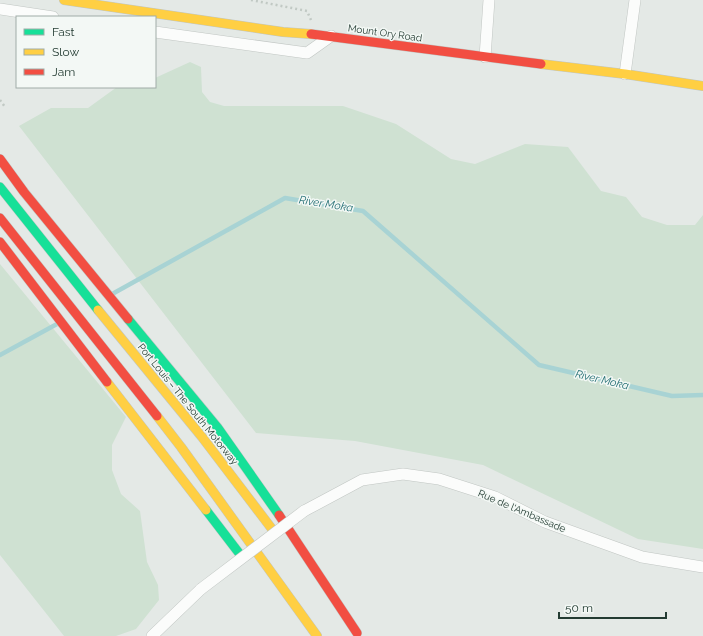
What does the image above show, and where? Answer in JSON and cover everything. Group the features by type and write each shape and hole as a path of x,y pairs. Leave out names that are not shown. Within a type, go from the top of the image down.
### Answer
{"main road":[{"name":"Mount Ory Road","path":"64,0 175,17 317,36 331,36 485,58 625,74 703,86"},
{"path":"0,159 24,192 218,428 286,524 358,635"},
{"name":"Port Louis – The South Motorway","path":"0,187 202,437 279,538"},
{"path":"0,218 181,447 317,636"},
{"path":"0,242 250,567"},
{"path":"298,562 358,635"},
{"path":"299,627 308,636"}],"street":[{"path":"485,58 489,0"},
{"path":"625,74 635,0"},
{"path":"0,9 46,16"},
{"path":"156,32 307,53 331,36"},
{"name":"Rue de l'Ambassade","path":"152,636 201,589 304,511 362,480 403,474 439,479 495,497 545,522 642,557 703,567"}],"path":[{"path":"251,0 308,11 317,36"},
{"path":"0,100 5,107"}],"green space":[{"path":"190,62 201,67 202,92 210,102 224,106 343,106 396,124 451,159 475,164 525,144 568,147 601,191 626,197 642,217 667,225 695,225 703,215 703,549 638,539 483,465 355,441 256,433 19,126 51,108 88,108 116,88 156,88 156,78"},
{"path":"0,264 126,417 112,445 112,470 121,494 140,511 147,562 158,585 159,600 136,629 116,636 64,636 0,555"}],"waterway":[{"name":"River Moka","path":"114,293 285,198 363,211 539,365 672,396 703,395"},
{"name":"River Moka","path":"0,355 57,324"}],"traffic: fast":[{"path":"0,187 98,310"},
{"path":"128,319 218,428 279,515"},
{"path":"206,510 242,557"}],"traffic: slow":[{"path":"64,0 283,32 311,34"},
{"path":"541,64 625,74 703,86"},
{"path":"98,310 202,437 272,529"},
{"path":"107,382 206,510"},
{"path":"157,416 317,636"}],"traffic: jam":[{"path":"311,34 541,64"},
{"path":"0,159 24,192 128,319"},
{"path":"0,218 157,416"},
{"path":"0,242 107,382"},
{"path":"279,515 357,633"}]}
